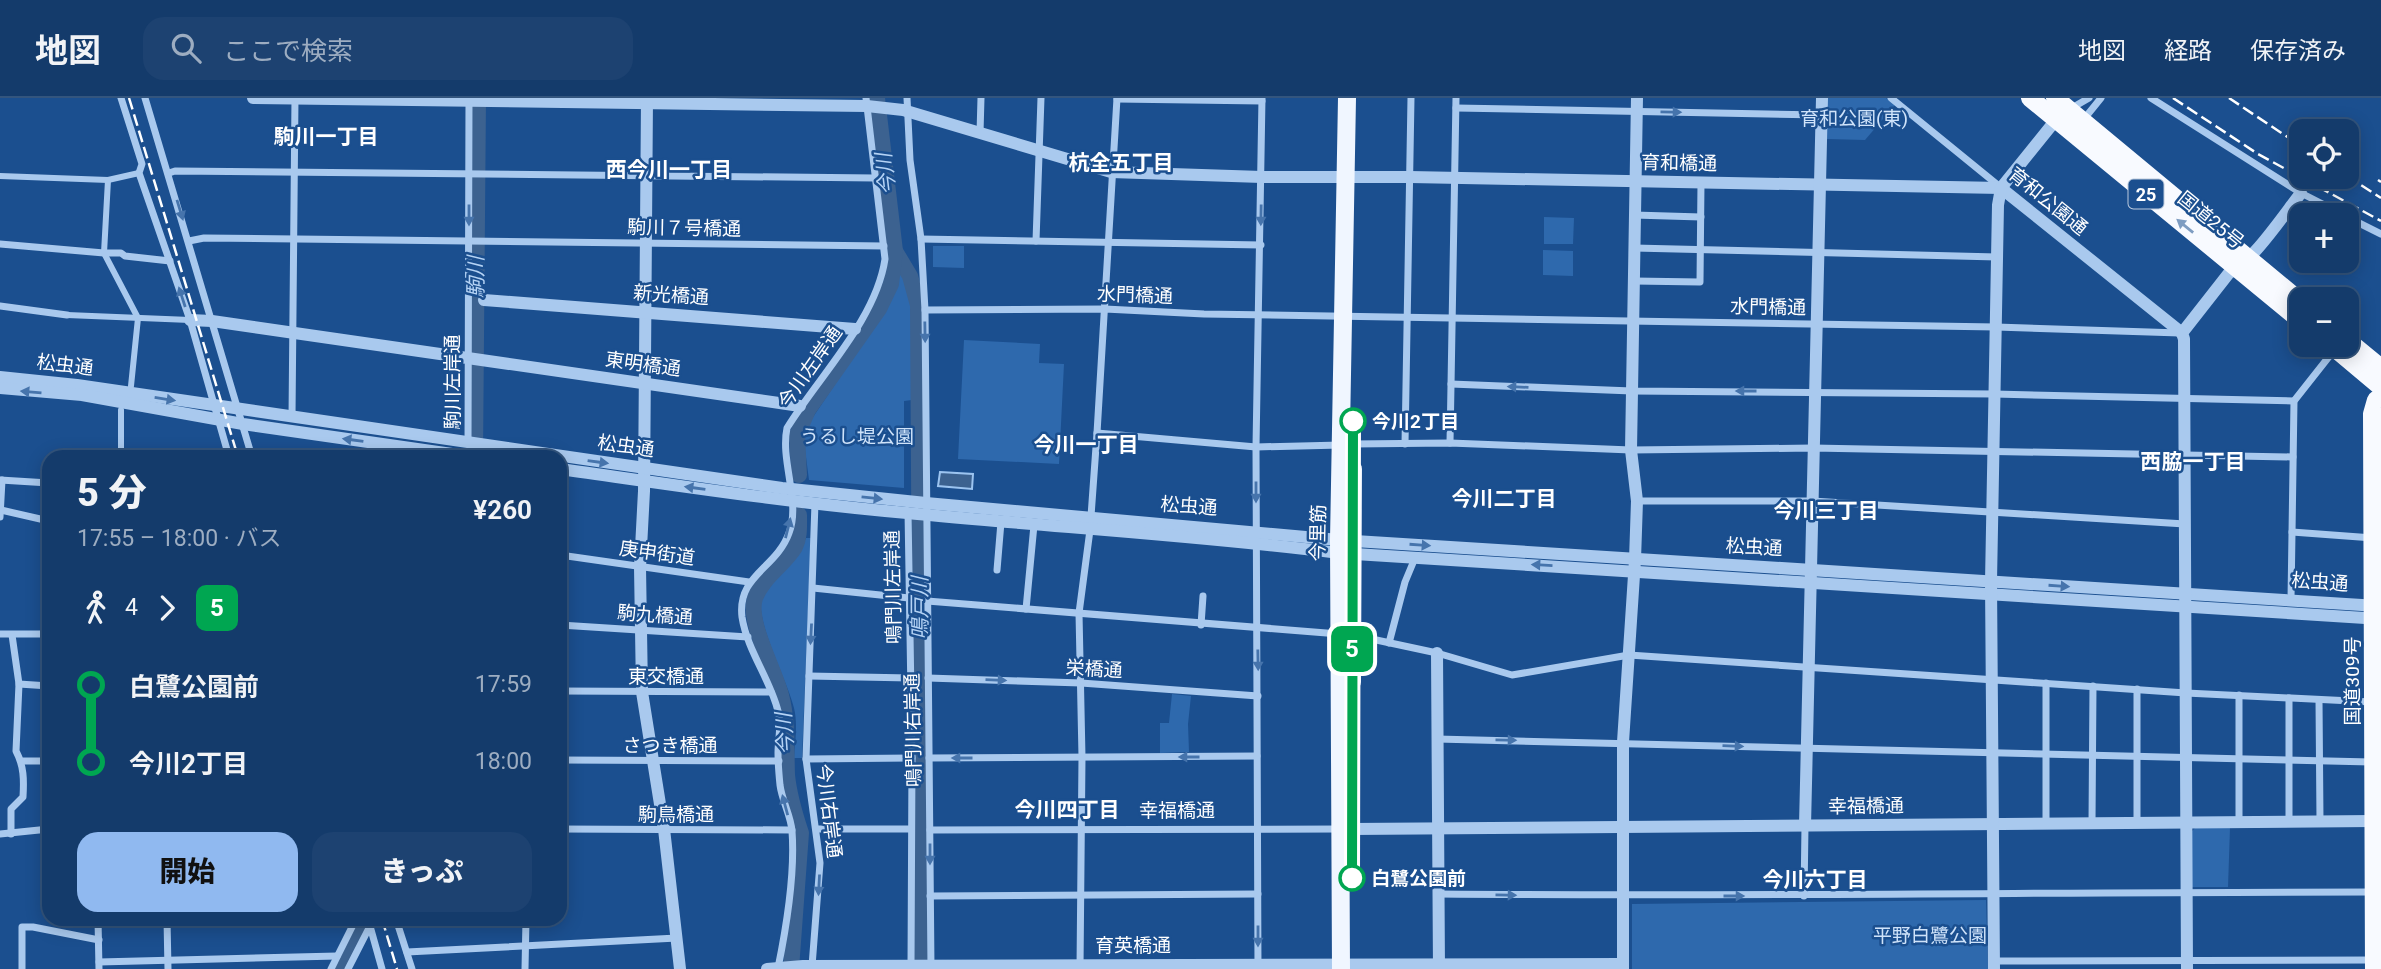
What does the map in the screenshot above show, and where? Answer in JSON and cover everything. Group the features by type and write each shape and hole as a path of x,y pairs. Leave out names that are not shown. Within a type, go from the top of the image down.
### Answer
{"highway":[{"name":"国道25号","path":"2029,98 2065,106 2243,263 2289,309"},
{"name":"国道25号","path":"2065,106 2243,263 2289,294"},
{"path":"2359,356 2381,368"},
{"path":"2351,357 2381,387"},
{"name":"国道309号","path":"2374,965 2377,892 2377,538 2372,414 2376,400 2381,397"}],"main road":[{"name":"今里筋","path":"1346,967 1345,547 1351,177 1347,98"},
{"name":"今里筋","path":"1351,177 1358,98"}],"street":[{"path":"121,98 142,164 139,173 190,320 227,450"},
{"path":"145,98 251,450"},
{"path":"253,98 868,103"},
{"path":"292,417 295,333 295,98"},
{"path":"979,133 981,98"},
{"path":"1036,241 1041,98"},
{"path":"1080,967 1082,757 1079,613 1097,433 1117,98 1262,99 1256,447 1258,967"},
{"path":"1405,444 1411,98"},
{"path":"1450,443 1456,98"},
{"path":"1804,896 1816,253 1822,98"},
{"name":"育和公園通","path":"1891,98 2182,333"},
{"path":"2089,98 2065,106 2001,188 1998,205 1996,327 2000,394 1992,453 1994,965 2374,965"},
{"path":"2065,106 2101,98"},
{"path":"2151,98 2320,203"},
{"name":"駒川左岸通","path":"471,450 474,299 470,241 470,173 473,99"},
{"path":"647,100 644,474 640,567 642,692 664,829 680,969"},
{"name":"育和橋通","path":"868,103 906,107 979,133 1111,172 1262,177 1410,177 2001,188"},
{"name":"今川左岸通","path":"749,582 774,560 789,533 790,495 785,437 787,428 873,300 884,270 884,246 868,103"},
{"path":"1456,108 1637,105 1822,114"},
{"path":"1623,966 1623,742 1637,501 1631,450 1637,105"},
{"path":"906,107 921,239 1261,245"},
{"path":"169,173 296,171 876,178"},
{"path":"0,176 108,180 139,173"},
{"path":"108,180 104,253 138,318 131,386"},
{"path":"1634,281 1700,282 1701,183"},
{"path":"2187,964 2182,333 2229,273 2243,263 2301,193"},
{"path":"1634,215 1701,217"},
{"path":"2359,223 2381,234"},
{"path":"189,241 204,238 470,241"},
{"name":"鳴門川右岸通","path":"921,239 925,310 930,830 930,897 923,967"},
{"name":"駒川７号橋通","path":"470,241 884,246"},
{"path":"0,244 121,253 125,256 170,261"},
{"path":"1634,248 1997,257"},
{"name":"新光橋通","path":"474,299 855,329"},
{"path":"0,306 67,315 190,320"},
{"name":"水門橋通","path":"925,310 1105,309 1260,315 1996,327 2182,333"},
{"name":"東明橋通","path":"190,320 800,406"},
{"path":"2291,599 2294,401 2328,357"},
{"name":"松虫通","path":"0,377 292,417 466,450"},
{"path":"1451,384 1632,391 1814,391 2294,401"},
{"name":"松虫通","path":"0,388 82,396 243,425 462,450"},
{"path":"121,411 121,450"},
{"path":"1097,433 1256,447 1450,443 1631,450 1812,448 2293,457"},
{"name":"松虫通","path":"567,464 816,498 1256,537 1415,558 1810,570 1992,588 2377,612"},
{"name":"松虫通","path":"567,469 644,474"},
{"path":"42,483 1,480 1,513 42,520"},
{"name":"今川右岸通","path":"811,966 820,863 806,759 816,498"},
{"path":"1637,501 1812,500 1992,514 2185,524"},
{"name":"鳴門川左岸通","path":"909,507 911,829 923,967"},
{"name":"松虫通","path":"927,509 1001,522 1034,525 1090,524"},
{"path":"997,570 1001,522"},
{"path":"1026,609 1034,525"},
{"path":"2292,532 2377,538"},
{"name":"松虫通","path":"1345,547 1635,565 1810,584 1992,588"},
{"name":"庚申街道","path":"567,556 749,582"},
{"path":"1389,643 1405,582 1415,558"},
{"path":"749,582 742,603 743,618 771,692 780,727 780,788 792,830 789,901 781,968"},
{"path":"813,588 909,598"},
{"path":"1200,625 1203,596"},
{"name":"松虫通","path":"2185,600 2291,599 2377,612"},
{"path":"927,601 1346,635 1437,653 1512,676 1629,655 2186,693 2377,703"},
{"name":"駒九橋通","path":"567,626 748,637"},
{"path":"0,634 42,634"},
{"path":"11,834 11,809 23,797 24,779 22,761 16,751 19,684 12,635"},
{"path":"1437,653 1439,967"},
{"path":"809,676 910,678"},
{"name":"栄橋通","path":"928,678 1081,683 1258,696"},
{"path":"2046,683 2046,822"},
{"path":"19,684 42,686"},
{"path":"2092,822 2093,686"},
{"path":"2137,689 2137,821"},
{"name":"東交橋通","path":"567,691 771,692"},
{"path":"2239,695 2239,821"},
{"path":"2289,698 2289,821"},
{"path":"2319,699 2320,821"},
{"path":"1437,739 2377,762"},
{"path":"929,758 1257,757"},
{"path":"806,759 912,758"},
{"name":"さつき橋通","path":"567,760 779,761"},
{"path":"22,761 42,761"},
{"name":"幸福橋通","path":"930,830 2377,821"},
{"name":"駒鳥橋通","path":"567,829 792,830"},
{"path":"817,829 911,829"},
{"path":"0,834 42,831"},
{"path":"1438,894 1804,896 2377,892"},
{"path":"930,897 1258,894"},
{"path":"98,926 99,966 167,960 337,956"},
{"path":"167,926 167,969"},
{"path":"331,969 352,926"},
{"path":"348,969 367,926"},
{"path":"370,926 382,969"},
{"path":"398,926 412,969"},
{"path":"526,926 526,969"},
{"path":"22,969 22,928 33,927 99,940"},
{"path":"407,952 677,938"},
{"name":"育英橋通","path":"781,968 1623,966"}],"green space":[{"name":"育和公園(東)","path":"1827,98 1886,98 1895,105 1865,140 1827,139"},
{"path":"1544,217 1574,218 1573,244 1544,244"},
{"path":"933,246 964,246 964,268 933,267"},
{"path":"1543,250 1573,251 1573,276 1543,275"},
{"name":"うるし堤公園","path":"901,268 910,296 913,332 912,400 904,401 904,488 809,480 804,442 809,423 885,310 896,290"},
{"path":"964,340 1040,344 1039,363 1064,364 1059,464 958,459"},
{"path":"806,538 811,538 802,758 794,758 794,708 767,634 761,604 766,586"},
{"path":"1172,694 1191,696 1189,752 1160,753 1160,723 1169,723"},
{"path":"2195,828 2230,828 2228,887 2191,887 2191,832"},
{"name":"平野白鷺公園","path":"1986,900 1988,969 1632,969 1632,904"}],"shaded area":[{"path":"940,472 973,474 972,489 938,486"}],"waterway":[{"name":"駒川","path":"475,450 478,98"},
{"name":"今川","path":"799,475 797,435 808,410 879,309 891,284 895,251 877,98"},
{"name":"鳴戸川","path":"895,251 910,276 918,305 922,969"},
{"name":"今川","path":"791,969 801,833 792,805 787,775 783,705 758,633 754,608 755,598 763,584 795,547 799,515"},
{"name":"駒川","path":"340,969 363,926"}],"railway":[{"path":"129,98 236,450"},
{"path":"2173,98 2258,154 2381,221"},
{"path":"2229,98 2289,138"},
{"path":"2359,184 2381,198"},
{"path":"384,926 397,969"}],"bus line":[{"name":"5","path":"1352,878 1353,421"}],"place":[{"name":"今川2丁目","path":"1353,421"},
{"name":"白鷺公園前","path":"1352,878"}],"district":[{"name":"駒川一丁目","path":"326,137"},
{"name":"杭全五丁目","path":"1121,163"},
{"name":"西今川一丁目","path":"669,170"},
{"name":"今川一丁目","path":"1086,445"},
{"name":"西脇一丁目","path":"2193,462"},
{"name":"今川二丁目","path":"1504,499"},
{"name":"今川三丁目","path":"1826,511"},
{"name":"今川四丁目","path":"1067,810"},
{"name":"今川六丁目","path":"1815,880"}]}
